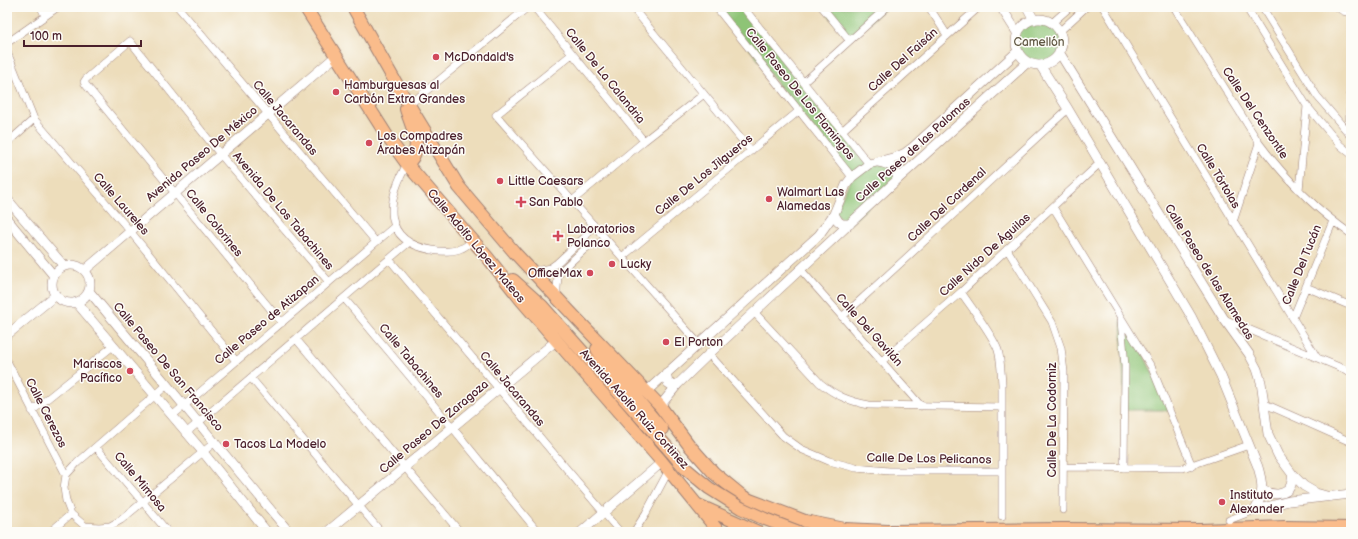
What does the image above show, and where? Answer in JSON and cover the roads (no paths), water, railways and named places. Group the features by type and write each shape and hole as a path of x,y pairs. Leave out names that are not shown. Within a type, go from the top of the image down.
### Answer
{"main road":[{"name":"Calle Adolfo López Mateos","path":"305,7 389,140 407,164 488,258 522,301 666,466 719,532"},
{"name":"Calle Adolfo López Mateos","path":"353,7 401,92 459,187 531,270 660,406"},
{"path":"401,92 415,139 416,149 414,157 407,164"},
{"name":"Avenida Adolfo Ruiz Cortinez","path":"488,258 542,306 691,473 709,488 741,508 799,532"},
{"path":"575,317 610,367 667,436 672,455 666,466"},
{"name":"Avenida Adolfo Ruiz Cortinez","path":"660,406 689,445 714,473 742,496 774,510 805,521 852,529 888,531 1063,529 1200,530 1285,527 1351,528"},
{"path":"728,518 725,509 729,500 733,497 742,496"},
{"path":"695,503 758,532"}],"street":[{"path":"41,7 45,16"},
{"path":"7,43 58,7"},
{"name":"Calle Jacarandas","path":"178,7 376,242"},
{"path":"410,105 528,7"},
{"name":"Calle De La Calandria","path":"534,7 644,141"},
{"path":"632,7 751,151"},
{"name":"Calle Paseo De Los Flamingos","path":"716,7 800,110 852,177"},
{"name":"Calle Paseo De Los Flamingos","path":"742,7 842,131 873,163"},
{"path":"822,7 849,40"},
{"path":"804,82 887,7"},
{"path":"929,7 947,35"},
{"name":"Calle Del Faisán","path":"842,131 979,7"},
{"path":"1001,7 1018,34"},
{"path":"1026,7 1034,20"},
{"path":"1052,24 1070,7"},
{"path":"1060,32 1086,7"},
{"name":"Calle Tórtolas","path":"1102,7 1232,222 1316,356"},
{"name":"Calle Del Cenzontle","path":"1174,7 1259,144 1280,170 1299,190 1333,221 1351,234"},
{"path":"1246,7 1307,106 1340,145 1351,154"},
{"path":"1262,7 1317,96 1350,135"},
{"path":"1338,7 1342,11 1351,13"},
{"path":"1034,20 1043,20 1052,24 1060,32 1062,38 1062,45 1055,58 1040,65 1028,62 1020,55 1017,45 1018,34 1022,28 1034,20"},
{"name":"Calle Colorines","path":"130,41 84,82 282,322"},
{"name":"Avenida De Los Tabachines","path":"130,41 220,154 329,282"},
{"name":"Calle Paseo de las Palomas","path":"647,391 819,235 834,214 846,185 852,177 873,163 900,155 913,147 1018,51"},
{"name":"Calle Laureles","path":"7,52 34,119 130,231 236,361"},
{"name":"Calle Paseo de las Alamedas","path":"1059,52 1224,319 1249,354 1257,369 1261,382 1268,434 1278,455 1293,475 1304,486 1316,493 1330,497"},
{"path":"572,54 496,115 699,344"},
{"name":"Avenida Paseo De México","path":"85,270 336,56"},
{"name":"Calle Paseo de las Palomas","path":"660,406 678,384 708,354 898,179 1028,62"},
{"path":"1040,65 1068,108 1191,316 1221,376 1262,480 1261,500 1255,510"},
{"path":"1350,135 1351,80"},
{"path":"572,201 644,141 704,94"},
{"path":"1299,190 1307,106"},
{"name":"Calle Del Cardenal","path":"842,317 1068,108"},
{"name":"Calle De Los Jilgueros","path":"622,257 800,110"},
{"path":"7,143 34,119"},
{"path":"1232,222 1259,144"},
{"path":"873,163 888,164 894,167 898,179"},
{"name":"Calle Nido De Águilas","path":"882,361 961,292 1100,163"},
{"path":"407,164 399,179 393,198 392,209 395,226 400,236 408,243 436,251 452,251 463,248 472,240"},
{"path":"7,199 64,266"},
{"path":"1053,207 1152,368 1192,466"},
{"path":"834,214 838,221 842,224 850,224"},
{"path":"7,219 54,276"},
{"name":"Calle Del Tucán","path":"1293,318 1333,221"},
{"path":"531,270 550,268 582,241 593,224"},
{"name":"Calle Paseo de Atizapan","path":"172,416 395,226"},
{"path":"557,298 558,276 563,269 586,248 608,240"},
{"path":"186,433 408,243"},
{"name":"Calle De La Codorniz","path":"1007,249 1052,322 1061,348 1064,372 1063,510"},
{"name":"Calle Jacarandas","path":"389,260 620,532"},
{"path":"72,265 79,266 85,270 89,276 90,284 89,291 82,300 69,302 62,300 56,295 53,289 53,282 54,276 58,270 64,266 72,265"},
{"path":"550,268 558,276"},
{"name":"Calle Del Gavilán","path":"800,270 921,406"},
{"path":"1306,286 1351,306"},
{"name":"Calle Paseo De San Francisco","path":"89,291 289,532"},
{"path":"961,292 998,349 1001,368 1002,407 1002,516"},
{"path":"7,335 56,295"},
{"name":"Calle Tabachines","path":"344,298 538,532"},
{"path":"76,302 203,452 266,532"},
{"path":"754,312 810,373 832,393 852,401 869,405 1002,407"},
{"path":"1121,319 1125,372 1124,468"},
{"path":"1224,319 1316,356 1351,372"},
{"path":"296,339 460,532"},
{"name":"Calle Paseo De Zaragoza","path":"327,532 557,340"},
{"path":"32,411 113,346"},
{"name":"Calle De Los Pelicanos","path":"708,354 783,436 801,449 829,461 856,468 889,471 1002,471"},
{"name":"Calle Cerezos","path":"7,361 66,475"},
{"path":"666,373 668,383 671,385 678,384"},
{"path":"251,378 381,532"},
{"path":"167,385 155,397 77,463 66,475 65,495 71,514 87,529 110,526 121,520 215,442"},
{"path":"1264,404 1351,442"},
{"path":"1063,468 1174,469 1192,466 1249,445"},
{"name":"Calle Mimosa","path":"96,447 168,532"},
{"path":"581,532 666,466"},
{"path":"634,532 646,513 666,466"},
{"path":"1262,490 1268,493 1281,493 1292,485 1293,475"},
{"path":"1229,520 1255,510 1289,501 1351,494"},
{"path":"50,532 71,514"},
{"path":"7,529 10,532"}],"place":[{"name":"McDondald's","path":"436,57"},
{"name":"Hamburguesas al Carbón Extra Grandes","path":"336,92"},
{"name":"Los Compadres Árabes Atizapán","path":"369,143"},
{"name":"Little Caesars","path":"500,181"},
{"name":"Walmart Las Alamedas","path":"769,199"},
{"name":"San Pablo","path":"521,202"},
{"name":"Laboratorios Polanco","path":"558,236"},
{"name":"Lucky","path":"612,264"},
{"name":"OfficeMax","path":"590,273"},
{"name":"El Porton","path":"666,342"},
{"name":"Mariscos Pacífico","path":"130,371"},
{"name":"Tacos La Modelo","path":"226,444"},
{"name":"Instituto Alexander","path":"1222,502"}],"park label":[{"name":"Camellón","path":"1039,42"}]}
